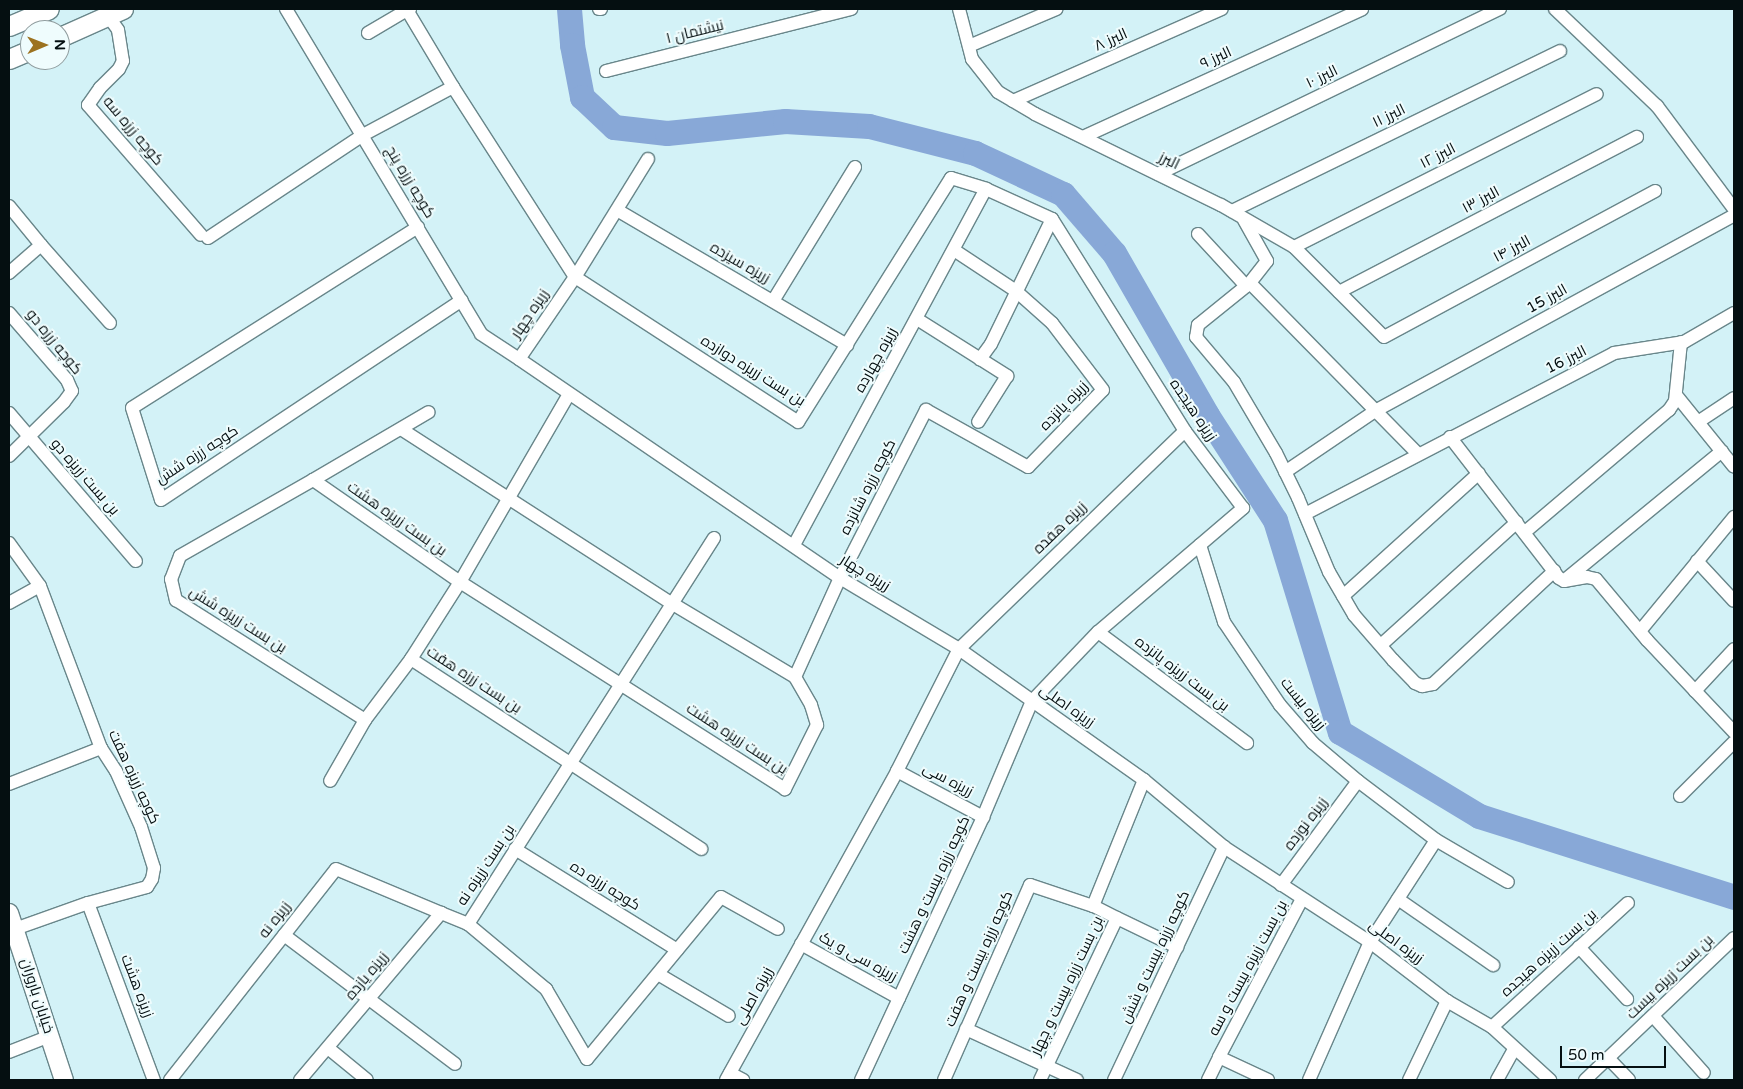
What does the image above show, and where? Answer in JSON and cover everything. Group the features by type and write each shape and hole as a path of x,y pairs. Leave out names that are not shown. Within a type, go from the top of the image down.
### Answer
{"main road":[{"path":"9,26 49,9"},
{"path":"70,33 116,12"},
{"name":"خیابان باروران","path":"11,924 64,1080"}],"street":[{"name":"کوچه زرزه پنج","path":"286,9 481,334 519,359"},
{"path":"368,33 409,9 453,87 575,277 648,159"},
{"name":"نيشتمان ۱","path":"606,72 851,9"},
{"name":"البرز","path":"958,9 972,59 998,92 1237,214 1294,246 1384,336"},
{"path":"969,46 1056,9"},
{"name":"البرز ۸","path":"1013,101 1222,9"},
{"name":"البرز ۹","path":"1083,137 1362,9"},
{"name":"البرز ۱۰","path":"1158,174 1500,9"},
{"path":"1555,9 1657,106 1734,209"},
{"name":"کوچه زرزه سه","path":"116,12 123,60 120,69 100,88 88,105 204,236 363,135"},
{"name":"البرز ۱۱","path":"1237,214 1560,51"},
{"path":"363,135 453,87"},
{"name":"البرز ۱۲","path":"1294,246 1597,94"},
{"name":"البرز ۱۳","path":"1340,292 1637,137"},
{"path":"773,301 855,167"},
{"name":"بن بست زریزه دوازده","path":"575,277 798,422 951,178 986,190 1052,219"},
{"name":"زریزه چهارده","path":"794,545 986,190"},
{"name":"البرز ۱۴","path":"1384,336 1655,191"},
{"path":"9,206 110,324"},
{"name":"زریزه سیزده","path":"617,210 847,345"},
{"path":"1237,214 1267,261 1248,285 1198,325 1196,336 1234,382 1285,472 1329,572 1354,614 1381,645 1415,683 1422,686 1433,684 1554,571"},
{"name":"البرز 15","path":"1285,472 1375,411 1734,215"},
{"path":"980,359 991,344 1052,219"},
{"name":"زریزه هیجده","path":"1032,701 1098,632 1243,508 1185,431 1052,219"},
{"name":"کوچه زرزه شش","path":"418,227 132,408 161,500 462,300"},
{"path":"1198,234 1417,453"},
{"path":"9,273 41,245"},
{"name":"زریزه پانزده","path":"926,410 1028,467 1103,390 1052,323 1016,292 954,250"},
{"name":"زریزه چهار","path":"575,277 519,359 840,578 959,649"},
{"name":"کوچه زرزه دو","path":"9,313 68,380 72,391 30,437"},
{"name":"البرز 16","path":"1305,514 1417,453 1614,353 1681,342 1734,313"},
{"path":"917,319 1007,376 978,422"},
{"path":"1381,645 1521,527 1669,410 1676,395 1681,342"},
{"name":"بن بست زرزه هفت","path":"569,394 460,582 411,659 701,848"},
{"path":"1676,395 1734,467"},
{"path":"1698,422 1734,398"},
{"name":"کوچه زرزه شانزده","path":"795,676 840,578 926,410"},
{"name":"بن بست زریزه هشت","path":"429,412 313,480 460,582 785,789 817,725 811,705 795,676"},
{"name":"بن بست زریزه دو","path":"9,414 136,561"},
{"path":"401,429 673,604 795,676"},
{"name":"زریزه هفده","path":"959,649 1185,431"},
{"path":"9,456 30,437"},
{"path":"1450,437 1554,571 1564,581"},
{"path":"1564,581 1722,451"},
{"path":"1343,596 1478,473"},
{"name":"بن بست زریزه شش","path":"313,480 180,556 171,579 176,600 366,720"},
{"path":"1640,632 1734,517"},
{"name":"بن بست زریزه نه","path":"714,538 468,924 546,989 587,1059 721,896 778,929"},
{"name":"کوچه زریزه هفت","path":"9,543 40,586 101,748 116,771 140,827 154,868 152,879 147,887 11,924"},
{"name":"زریزه بیست","path":"1200,545 1224,622 1270,690 1313,743 1358,781 1436,840 1508,882"},
{"path":"1697,561 1734,601"},
{"path":"1564,581 1587,577 1596,579 1640,632 1734,732"},
{"path":"9,603 40,586"},
{"name":"بن بست زریزه پانزده","path":"1098,632 1247,743"},
{"name":"زریزه اصلی","path":"728,1076 897,771 959,649 1144,780 1224,847 1281,886 1370,942 1447,1001 1492,1027 1550,1080"},
{"path":"1694,691 1734,649"},
{"path":"330,782 366,720 411,659"},
{"name":"کوچه زرزه بیست و هشت","path":"861,1080 983,818 1032,701"},
{"path":"1680,796 1734,742"},
{"path":"9,784 101,748"},
{"name":"زریزه سی","path":"897,771 983,818"},
{"name":"بن بست زرزه بیست و چهار","path":"1040,1080 1117,918 1093,906 1144,780"},
{"name":"زریزه نوزده","path":"1281,886 1358,781"},
{"path":"1309,1080 1370,942 1436,840"},
{"name":"کوچه زرزه بیست و شش","path":"1114,1080 1224,847"},
{"name":"کوچه زرزه ده","path":"516,849 677,950"},
{"name":"زریزه نه","path":"170,1080 336,869 441,913"},
{"name":"کوچه زرزه بیست و هفت","path":"944,1080 1030,885 1093,906"},
{"name":"بن بست زریزه بیست و سه","path":"1268,1080 1219,1057 1302,899"},
{"path":"1398,899 1493,965"},
{"name":"زریزه هشت","path":"88,903 154,1080"},
{"name":"بن بست زریزه هیجده","path":"1492,1027 1628,903"},
{"path":"441,913 468,924"},
{"name":"زریزه یازده","path":"300,1080 441,913"},
{"path":"1117,918 1177,947"},
{"path":"284,935 455,1064"},
{"name":"بن بست زریزه بیست","path":"1585,1080 1734,938"},
{"name":"زریزه سی و یک","path":"801,944 899,998"},
{"path":"1579,947 1627,999"},
{"path":"658,974 729,1016"},
{"path":"1408,1080 1447,1001"},
{"path":"1653,1016 1704,1073"},
{"path":"966,1029 1077,1080"},
{"path":"9,1052 50,1036"},
{"path":"328,1048 367,1080"},
{"path":"1497,1080 1514,1049"},
{"path":"1208,1080 1219,1057"},
{"path":"1608,1058 1629,1080"},
{"path":"728,1076 743,1080"}],"waterway":[{"path":"569,9 572,45 582,97 614,127 667,133 785,121 869,126 975,153 1063,194 1114,253 1207,415 1275,520 1340,732 1479,816 1734,897"}]}
